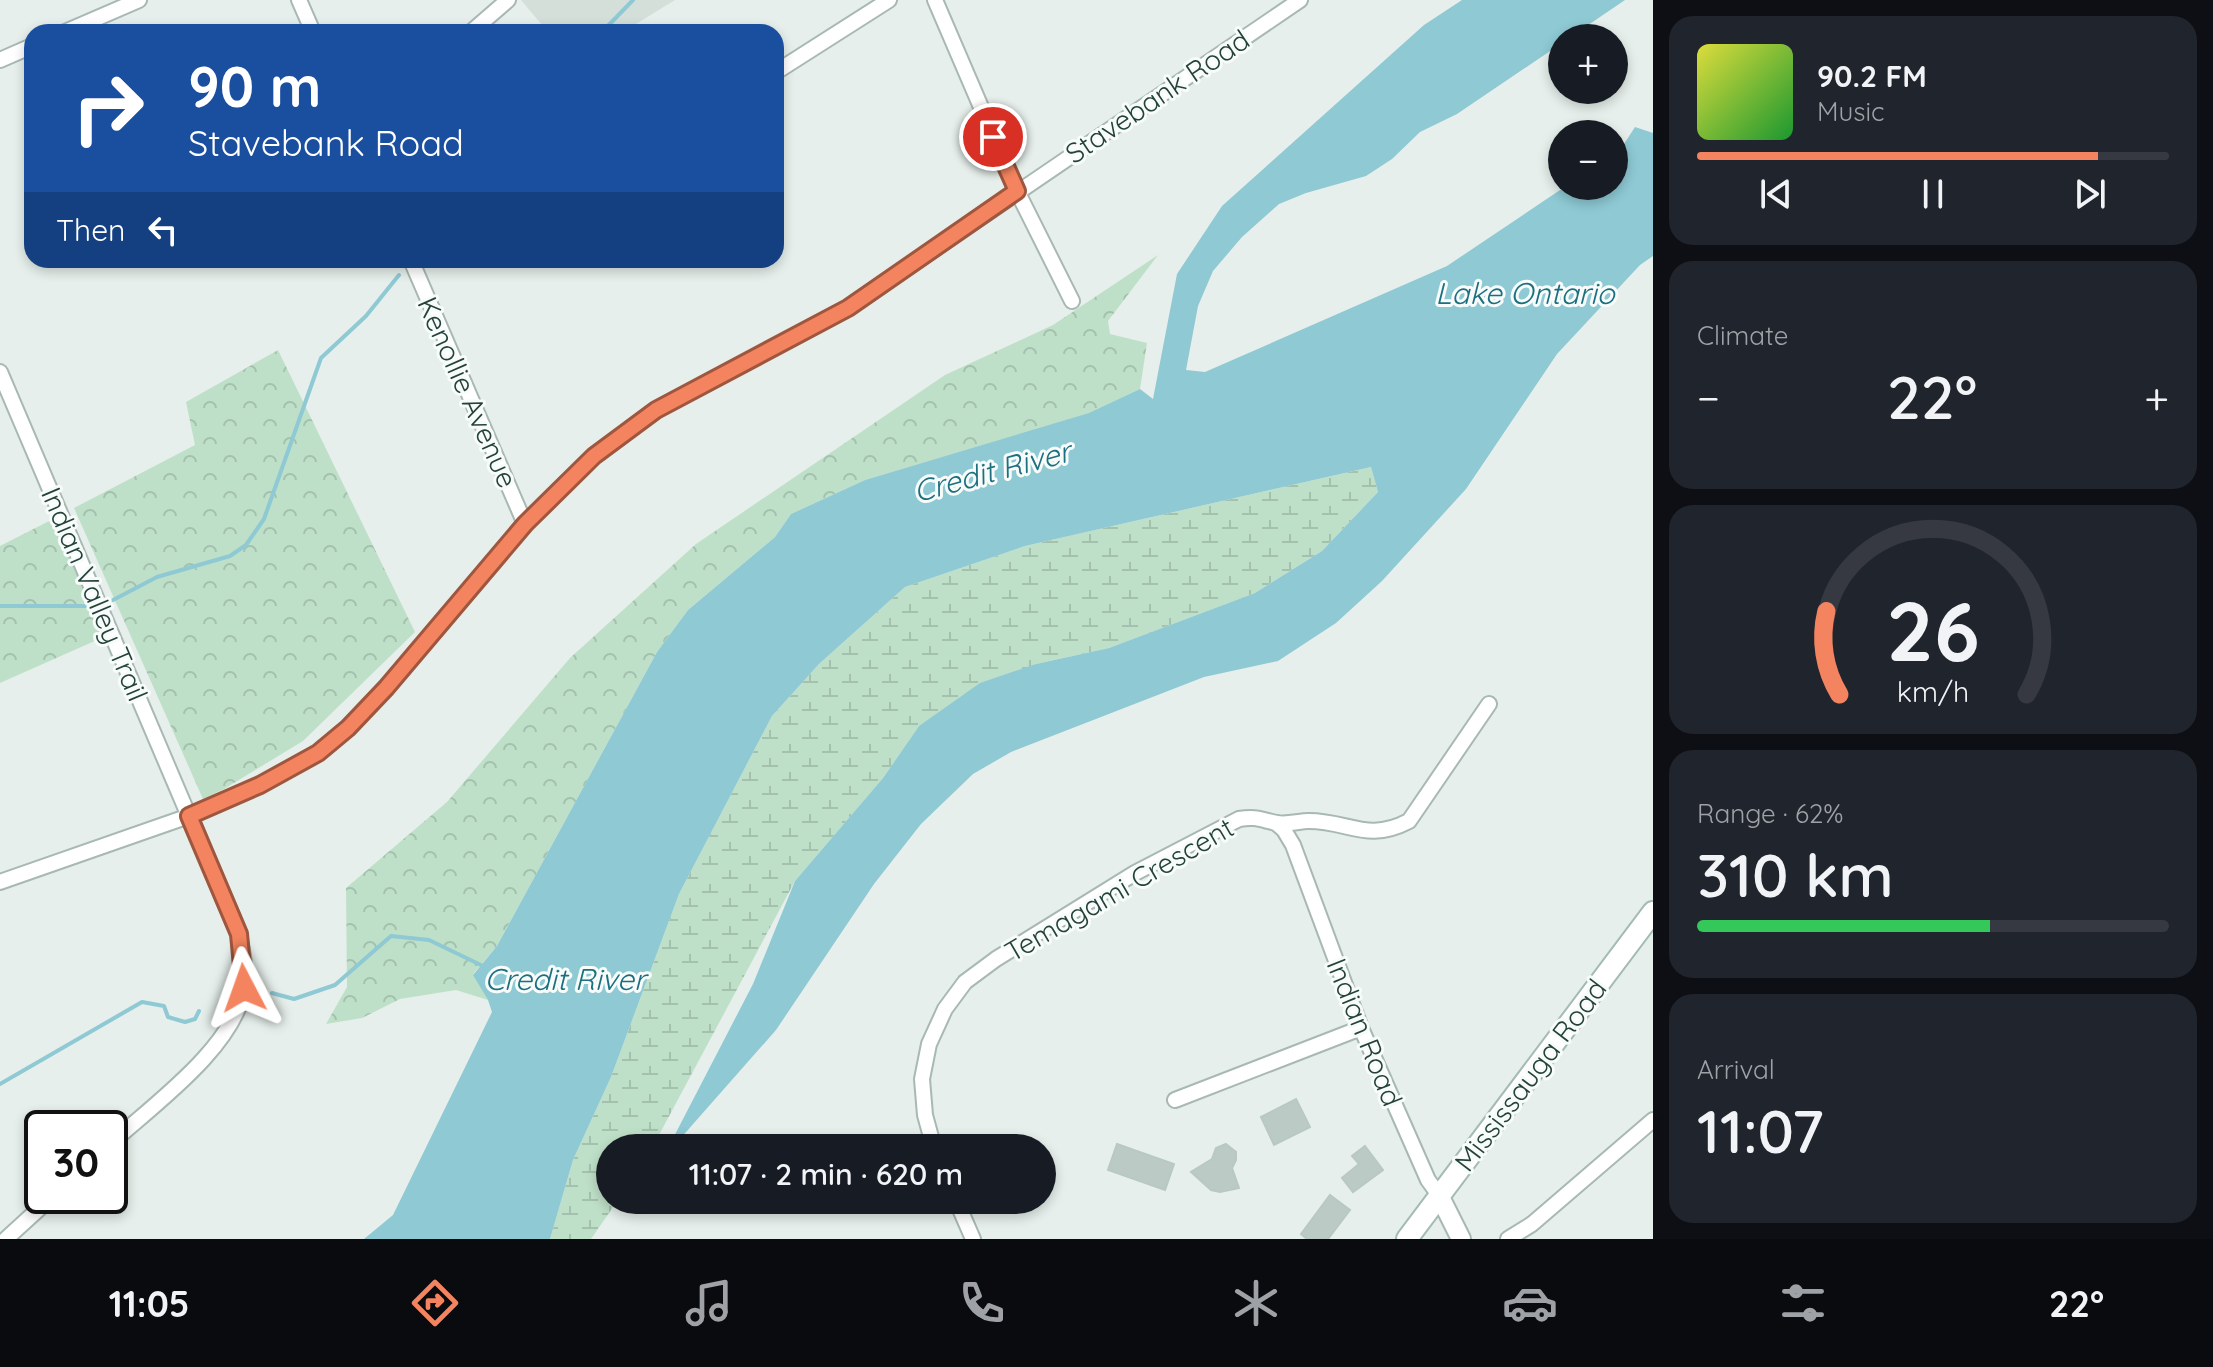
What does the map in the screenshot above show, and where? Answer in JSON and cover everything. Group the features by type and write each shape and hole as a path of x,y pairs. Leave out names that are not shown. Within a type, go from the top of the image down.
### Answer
{"main road":[{"name":"Mississauga Road","path":"1407,1239 1653,912"}],"street":[{"path":"84,24 139,0"},
{"path":"299,0 310,24"},
{"path":"480,24 508,0"},
{"path":"784,67 889,0"},
{"path":"935,0 1017,191 1072,301"},
{"name":"Stavebank Road","path":"0,882 189,816 260,785 307,760 348,728 386,688 525,524 594,456 656,410 848,308 1300,0"},
{"path":"0,60 24,50"},
{"name":"Kenollie Avenue","path":"414,268 525,524"},
{"name":"Indian Valley Trail","path":"0,372 239,934 244,988 237,1013 222,1038 202,1061 128,1128"},
{"name":"Temagami Crescent","path":"930,1134 922,1079 929,1044 945,1009 965,982 996,959 1135,873 1239,819 1255,816 1276,823 1311,820 1373,832 1395,828 1409,821 1489,704"},
{"name":"Indian Road","path":"1276,823 1293,845 1361,1028 1428,1180 1461,1239"},
{"path":"1175,1100 1361,1028"},
{"path":"1508,1239 1532,1224 1653,1120"},
{"path":"6,1239 33,1214"},
{"path":"962,1214 973,1239"}],"shaded area":[{"path":"521,0 675,0 636,24 541,24"}],"green space":[{"path":"1158,255 1108,321 1110,334 1147,343 1140,389 1090,413 865,480 791,514 775,537 688,610 657,652 497,946 473,974 488,1000 456,990 400,999 362,1018 326,1024 347,987 346,888 447,802 570,658 696,544 945,375 1053,325"},
{"path":"278,350 415,632 303,741 203,799 74,508 195,445 186,402"},
{"path":"1371,467 1378,492 1322,551 1255,593 1109,648 1036,664 919,726 883,778 795,881 659,1134 596,1134 596,1214 608,1214 591,1239 550,1239 573,1160 611,1077 679,894 772,716 819,664 905,587 1025,546"},
{"path":"55,518 106,636 0,683 0,546"}],"water":[{"name":"Credit River","path":"1462,0 1625,0 1590,24 1548,24 1548,52 1457,114 1420,132 1392,159 1366,176 1279,204 1242,237 1213,271 1198,306 1186,370 1205,372 1447,266 1548,198 1628,200 1628,138 1635,127 1653,133 1653,256 1640,265 1557,354 1466,489 1382,581 1336,623 1278,661 1204,677 1011,752 973,774 921,824 874,884 776,1030 684,1134 675,1134 753,984 795,881 883,778 919,726 980,683 1036,664 1109,648 1255,593 1322,551 1378,492 1371,467 1025,546 905,587 819,664 772,716 679,894 611,1077 573,1160 550,1239 364,1239 393,1215 492,1012 473,975 497,946 657,652 688,610 775,537 791,514 865,480 1089,413 1140,389 1153,399 1177,274 1222,206 1424,25"}],"building":[{"path":"1296,1099 1310,1127 1274,1145 1261,1117"},
{"path":"1117,1144 1174,1164 1165,1190 1108,1170"},
{"path":"1226,1144 1236,1152 1232,1168 1239,1188 1220,1192 1211,1190 1191,1172 1212,1159 1216,1148"},
{"path":"1365,1146 1383,1170 1353,1192 1342,1178 1359,1164 1352,1156"},
{"path":"1330,1195 1350,1210 1328,1239 1307,1239 1301,1234"}],"waterway":[{"path":"610,24 633,0"},
{"path":"113,600 157,577 230,556 246,545 264,519 321,358 366,316 399,275"},
{"path":"0,606 94,606"},
{"path":"272,993 294,999 335,985 391,936 429,940 485,967"},
{"path":"0,1084 142,1002 164,1006 168,1017 185,1022 195,1019 199,1011"}],"route":[{"path":"244,988 239,934 189,816 260,785 318,753 348,728 386,688 525,524 594,456 656,410 848,308 1017,191 993,137"}],"water label":[{"name":"Lake Ontario","path":"1525,293"}]}
